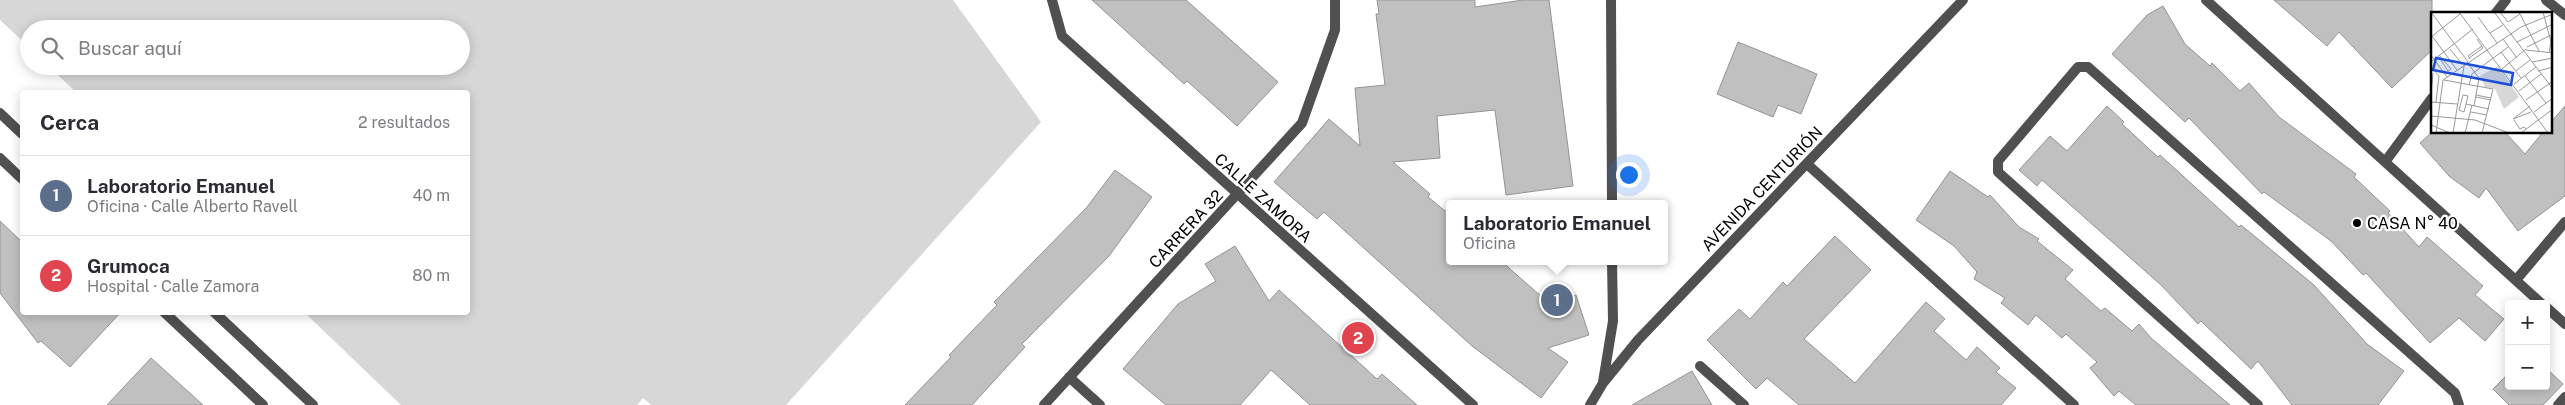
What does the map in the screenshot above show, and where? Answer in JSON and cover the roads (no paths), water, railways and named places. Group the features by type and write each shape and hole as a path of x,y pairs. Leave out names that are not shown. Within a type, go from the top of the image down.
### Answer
{"street":[{"name":"CALLE ZAMORA","path":"1052,0 1062,36 1473,405"},
{"name":"CARRERA 32","path":"1044,405 1302,123 1335,30 1335,0"},
{"path":"1610,0 1612,200"},
{"name":"AVENIDA CENTURIÓN","path":"1590,405 1603,383 1638,340 1963,0"},
{"path":"2206,0 2538,300"},
{"path":"2497,12 2506,0"},
{"path":"2546,0 2565,15"},
{"path":"2258,405 1998,172 1998,161 2078,68 2088,67 2338,287 2455,393 2459,405"},
{"path":"2385,162 2431,99"},
{"path":"0,113 20,132"},
{"path":"0,158 20,177"},
{"path":"1807,164 2074,405"},
{"path":"2516,280 2565,222"},
{"path":"1603,383 1612,321 1612,265"},
{"path":"2550,311 2565,324"},
{"path":"167,315 263,405"},
{"path":"217,315 313,405"},
{"path":"1700,366 1744,405"},
{"path":"1069,377 1100,405"},
{"path":"2558,405 2565,397"}],"place":[{"name":"CASA N° 40","path":"2357,223"},
{"name":"Laboratorio Emanuel","path":"1557,300"},
{"name":"Grumoca","path":"1358,338"}]}
